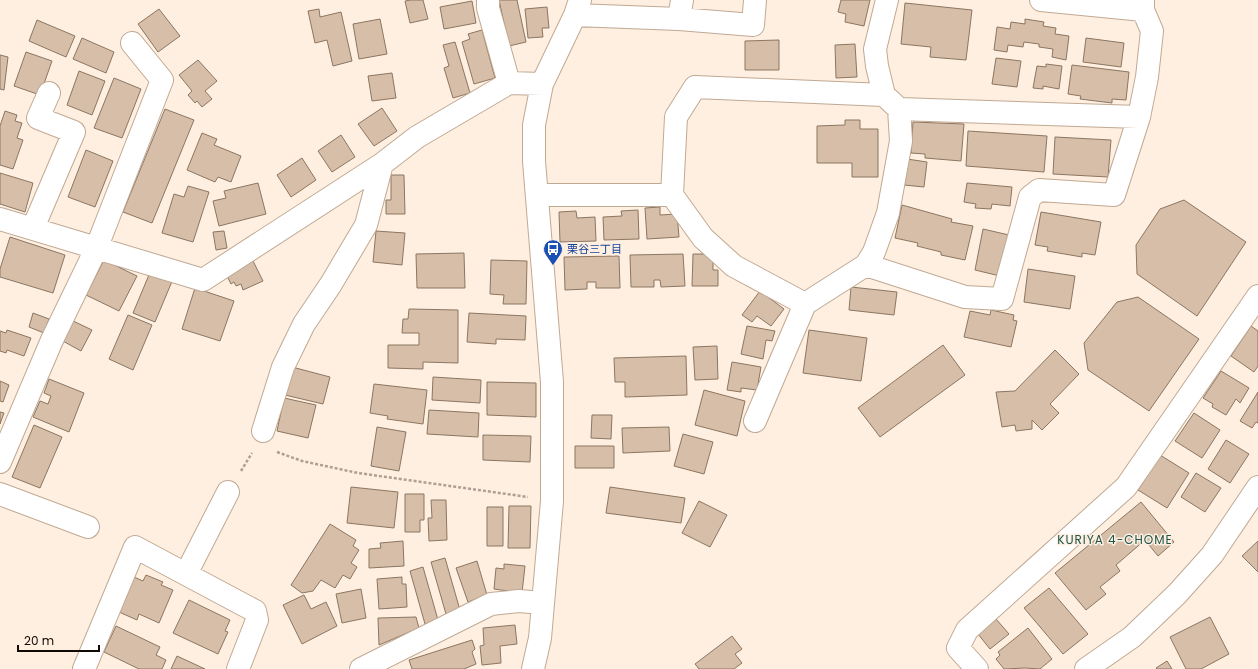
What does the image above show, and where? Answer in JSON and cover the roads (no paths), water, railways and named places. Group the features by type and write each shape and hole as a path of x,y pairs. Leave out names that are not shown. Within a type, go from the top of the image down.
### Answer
{"street":[{"path":"488,0 488,8 509,83"},
{"path":"532,669 540,638 552,501 552,382 537,196 534,125 542,84 578,8 680,9 754,25 755,0"},
{"path":"755,421 806,304 866,265 874,252 888,213 901,141 892,102 877,66 876,49 887,0"},
{"path":"866,265 965,298 1002,299 1030,197 1039,190 1114,195 1139,117 1148,77 1152,31 1143,5 1042,0"},
{"path":"0,462 52,340 96,249 162,80 132,43"},
{"path":"0,218 96,249 203,280 382,164 417,137 509,83 542,84"},
{"path":"806,304 734,266 703,238 672,195 676,117 695,87 892,102 1139,117"},
{"path":"33,228 74,132 38,118 48,93"},
{"path":"268,441 282,367 304,324 331,284 366,225 382,164"},
{"path":"537,196 672,195"},
{"path":"977,669 958,648 966,630 1126,488 1258,296"},
{"path":"1086,669 1132,637 1177,594 1212,555 1258,487"},
{"path":"186,574 228,492"},
{"path":"0,494 88,527"},
{"path":"84,669 135,547 255,611 257,620 238,669"},
{"path":"361,669 491,604 519,601 543,603"}],"place":[{"name":"栗谷三丁目","path":"553,266"}],"district":[{"name":"KURIYA 4-CHOME","path":"1115,540"}]}
